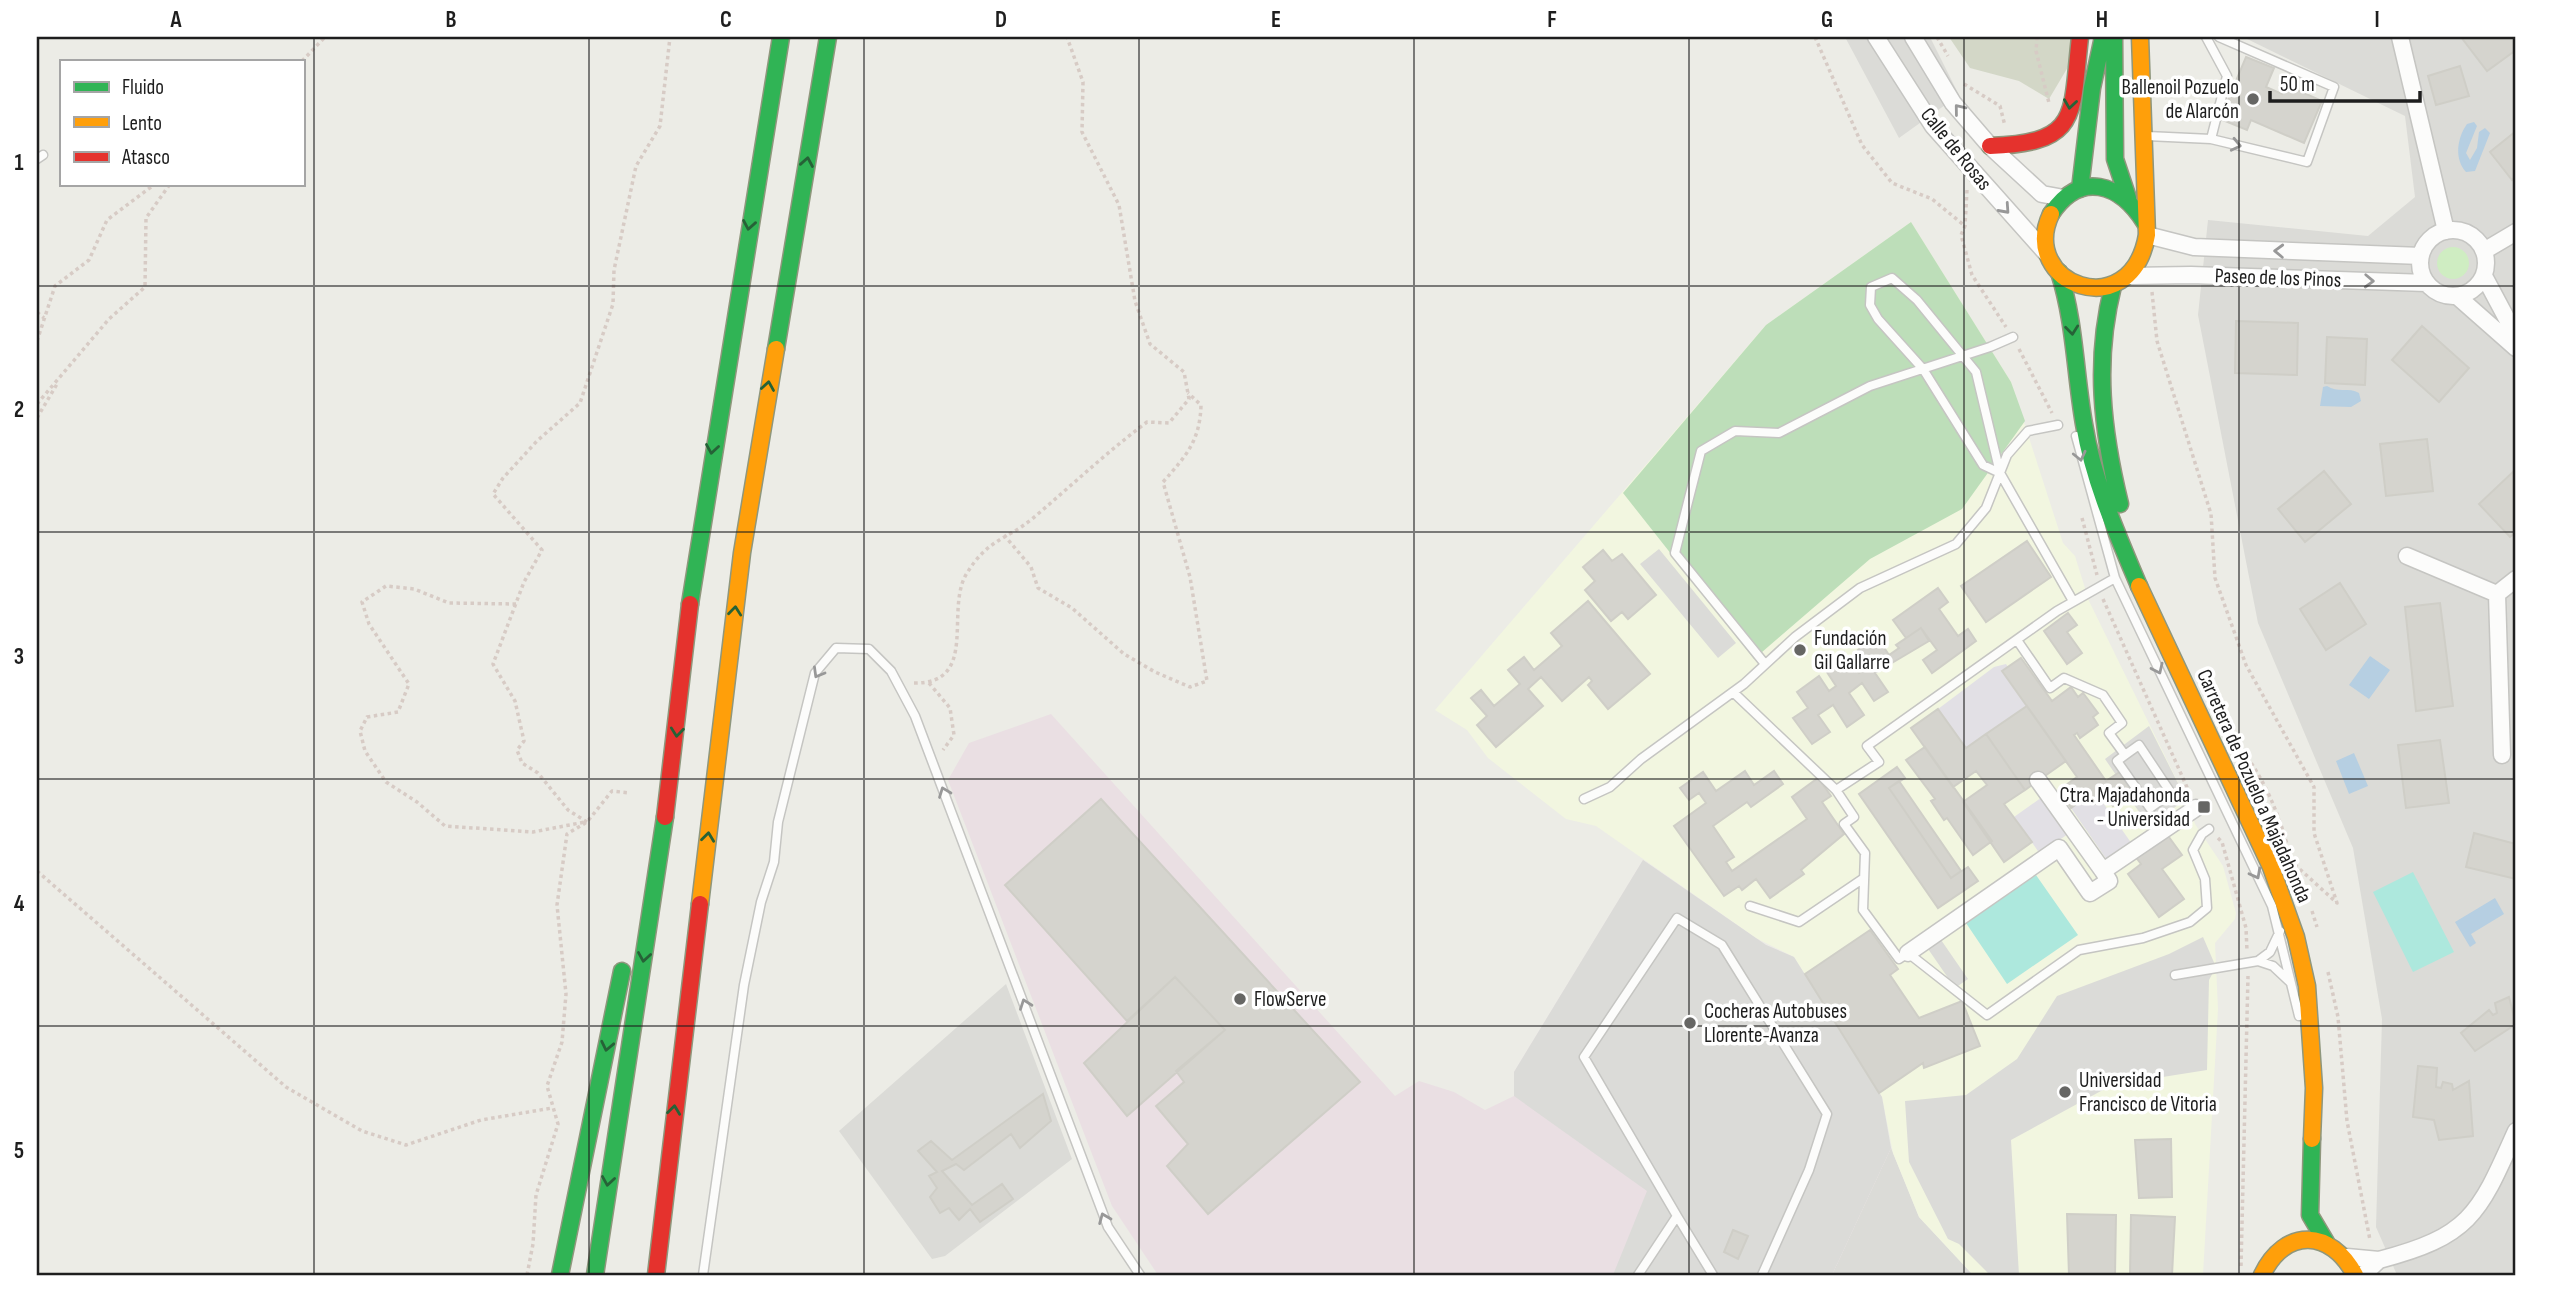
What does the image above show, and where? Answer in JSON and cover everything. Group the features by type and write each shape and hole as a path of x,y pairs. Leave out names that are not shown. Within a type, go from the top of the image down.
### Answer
{"main road":[{"path":"595,1275 654,897 677,733 681,664 728,348 781,37"},
{"path":"656,1275 742,553 828,37"},
{"path":"1990,146 2043,143 2058,135 2068,121 2080,37"},
{"path":"2080,189 2092,88 2103,37"},
{"path":"2114,37 2115,159 2128,198 2146,229"},
{"path":"2128,198 2105,187 2080,189 2064,198 2050,216 2046,227 2046,253 2068,280 2090,288 2113,286 2130,276 2142,261 2146,229 2141,37"},
{"name":"Carretera de Pozuelo a Majadahonda","path":"2059,272 2068,303 2084,426 2103,497 2138,584 2271,867 2290,918 2307,986 2314,1088 2314,1134 2309,1181"},
{"name":"Carretera de Pozuelo a Majadahonda","path":"2113,286 2099,345 2102,418 2119,497 2156,620"},
{"path":"659,724 681,664"},
{"path":"559,1275 625,952"},
{"path":"2280,1247 2309,1181"},
{"path":"2309,1181 2310,1215 2326,1242 2347,1257 2355,1275"},
{"path":"2262,1275 2271,1254 2280,1247 2302,1239 2326,1242"}],"street":[{"name":"Calle de Rosas","path":"1876,37 1933,126 2046,253"},
{"name":"Calle de Rosas","path":"1913,37 1953,103 1990,146 2042,194 2064,198"},
{"path":"2400,37 2446,231"},
{"name":"Paseo de los Pinos","path":"2146,229 2194,247 2421,256"},
{"path":"2457,296 2473,290 2484,276 2484,251 2469,234 2446,231 2430,240 2421,256 2420,268 2427,283 2437,292 2457,296 2516,348"},
{"path":"2484,251 2516,232"},
{"name":"Paseo de los Pinos","path":"2130,276 2427,283"},
{"path":"2484,276 2516,336"},
{"path":"2407,556 2497,594"},
{"path":"2497,594 2516,579"},
{"path":"2497,594 2502,755"},
{"path":"2038,780 2081,832 2109,881 2090,893 2057,845"},
{"path":"2103,871 2196,808"},
{"path":"1908,953 2057,845 2081,832"},
{"path":"2347,1257 2379,1260 2421,1249 2462,1225 2487,1195 2516,1131"},
{"path":"2363,1275 2379,1260"}],"lane":[{"path":"2206,37 2227,76 2211,139"},
{"path":"2144,136 2211,139 2307,162 2334,87 2219,37"},
{"path":"2000,472 1983,465 1923,369 1878,319 1870,304 1871,287 1880,281 1892,278 1917,300 1965,355 1976,372 2000,472 2073,601"},
{"path":"1765,664 1675,553 1701,451 1735,431 1779,433 1871,386 2013,337"},
{"path":"2078,388 2074,421 2079,453 2115,578 2238,839 2262,883 2280,931 2314,1088"},
{"path":"1584,799 1610,787 1642,759 1733,692 1795,637 1860,588 1956,544 1986,508 2007,454 2028,431 2058,425"},
{"path":"1836,790 1879,762 1867,746 2073,601 2115,578"},
{"path":"2017,640 2050,688 2064,678 2103,695 2122,723 2109,733 2125,755"},
{"path":"704,1275 744,985 761,902 774,862 779,822 802,716 815,673 836,648 869,649 891,671 915,716 1108,1227 1140,1275"},
{"path":"1733,692 1836,790 1854,817 1844,824 1865,853 1863,910 1899,959 1908,953 1987,1015 2079,950 2143,938 2190,922 2207,908 2205,880 2193,850 2202,834 2209,829"},
{"path":"2138,745 2171,793 2150,808 2117,761 2125,755 2138,745"},
{"path":"1750,906 1799,922 1864,877"},
{"path":"1713,1275 1623,1129 1584,1057 1677,918 1722,946 1827,1114 1809,1170 1762,1275"},
{"path":"2175,975 2258,961 2270,952 2280,931"},
{"path":"2258,961 2273,966 2292,984"},
{"path":"1638,1275 1677,1216"}],"path":[{"path":"303,60 325,37"},
{"path":"587,822 568,810 538,774 522,763 517,750 524,741 515,701 493,664 541,550 494,494 503,478 537,441 580,404 613,304 616,258 636,166 660,125 670,37"},
{"path":"898,682 929,683 947,673 957,652 957,614 965,575 986,547 1029,522 1147,422 1169,423 1189,399 1184,372 1150,344 1135,301 1119,205 1082,132 1083,82 1067,37"},
{"path":"1815,37 1862,145 1892,183 1932,199 1965,226"},
{"path":"1937,37 1950,61"},
{"path":"2037,37 2036,51 2049,99"},
{"path":"1957,72 1964,84 2000,106 2006,132 1990,146"},
{"path":"1968,167 1965,226 1961,235 1972,275 2013,337 2058,425"},
{"path":"37,341 55,286 89,260 107,220 152,186"},
{"path":"37,404 109,319 145,287 146,218 169,186"},
{"path":"2151,276 2157,341 2211,514 2215,578 2246,665 2314,786 2314,833 2337,903 2292,863"},
{"path":"37,312 44,318"},
{"path":"37,418 60,378"},
{"path":"1004,535 1031,568 1038,588 1072,608 1124,654 1155,672 1190,687 1206,681 1190,577 1163,482 1185,457 1200,430 1201,405 1188,392"},
{"path":"2079,508 2107,612 2168,741 2196,808"},
{"path":"516,604 449,603 414,589 386,586 362,602 369,624 410,684 398,712 367,716 360,731 365,751 386,782 417,802 445,826 533,832 587,822"},
{"path":"929,683 950,708 954,735 933,762"},
{"path":"2168,741 2178,736"},
{"path":"527,1275 533,1244 536,1195 558,1124 547,1086 562,1042 566,994 557,905 567,834 587,822 612,791 630,793"},
{"path":"2209,829 2222,842 2246,928 2248,963 2241,1275"},
{"path":"37,871 286,1087 362,1131 406,1145 481,1120 552,1108"}],"shaded area":[{"path":"1845,37 1930,37 1959,95 1899,138"},
{"path":"1949,37 2071,37 2068,67 2049,99 2019,81 1970,68"},
{"path":"2243,37 2516,37 2516,1275 2397,1275 2376,1227 2382,1019 2353,848 2258,623 2198,315 2208,220 2368,236 2415,197 2405,116"},
{"path":"2474,122 2477,126 2466,153 2470,160 2477,148 2479,132 2485,128 2490,133 2475,171 2466,172 2458,155 2459,142 2467,124"},
{"name":"Fundación Gil Gallarre","path":"1911,222 2011,382 2063,543 2075,556 2089,601 2191,809 2195,824 2223,866 2236,913 2235,919 2215,943 2218,1009 2203,1275 1973,1275 1919,1217 1893,1153 1882,1097 1794,957 1756,938 1596,826 1566,819 1488,758 1467,730 1435,710 1766,325"},
{"path":"2323,387 2355,391 2359,393 2361,401 2351,407 2320,406"},
{"path":"1659,549 1736,643 1718,658 1640,564"},
{"path":"2370,656 2390,670 2369,699 2349,685"},
{"path":"2006,664 2008,667 2002,672 2027,706 1966,748 1938,709 1994,667"},
{"path":"1051,714 1395,1096 1419,1081 1454,1092 1485,1110 1514,1096 1514,1072 1643,860 1766,945 1794,957 1891,1148 1832,1275 1158,1275 1112,1206 948,780 969,743"},
{"path":"2149,726 2186,799 2163,816 2142,816 2128,796 2135,791 2121,771 2116,775 2105,759"},
{"path":"2354,753 2368,786 2349,794 2336,761"},
{"path":"2045,795 2072,831 2040,854 2014,817"},
{"path":"2089,795 2095,804 2101,800 2132,844 2107,860 2071,808"},
{"name":"Cocheras Autobuses Llorente-Avanza","path":"1643,860 1766,945 1794,957 1882,1097 1891,1148 1832,1275 1613,1275 1647,1191 1514,1096 1514,1072"},
{"path":"2413,872 2454,952 2413,972 2373,892"},
{"path":"2036,875 2078,935 2007,984 1966,923"},
{"path":"2495,898 2504,914 2471,934 2476,943 2470,947 2455,922"},
{"path":"1939,937 1968,979 1955,988 1926,946"},
{"path":"2203,937 2216,967 2209,980 2207,1070 2112,1085 2011,1140 2019,1275 1990,1275 1959,1244 1948,1239 1909,1162 1905,1101 1966,1095 2017,1059 2057,996 2169,954"},
{"path":"1006,984 1072,1159 945,1256 932,1259 839,1131"},
{"path":"1891,1148 1919,1217 1973,1275 1832,1275"}],"green space":[{"path":"1911,222 2011,382 2025,421 1962,509 1870,559 1754,659 1623,493 1766,325"},
{"path":"2453,247 2464,252 2469,263 2464,274 2453,279 2442,274 2437,263 2442,252"}],"building":[{"path":"2461,37 2516,37 2516,50 2487,71"},
{"path":"2246,57 2274,68 2266,87 2282,94 2286,85 2322,101 2304,143 2251,120 2247,130 2220,119"},
{"path":"2460,66 2469,96 2436,105 2428,76"},
{"path":"2516,131 2516,176 2512,180 2490,152"},
{"path":"2236,321 2298,323 2297,375 2235,373"},
{"path":"2422,326 2469,368 2439,402 2392,360"},
{"path":"2327,337 2367,339 2365,385 2325,383"},
{"path":"2427,439 2433,491 2386,496 2380,444"},
{"path":"2516,469 2516,532 2510,537 2479,504"},
{"path":"2324,471 2351,504 2305,542 2278,509"},
{"path":"2027,541 2051,577 1986,622 1961,586"},
{"path":"1603,550 1612,561 1622,554 1656,595 1628,619 1622,612 1611,621 1585,590 1595,581 1583,567"},
{"path":"2340,583 2366,624 2326,650 2300,609"},
{"path":"1938,588 1948,602 1939,609 1958,636 1968,629 1976,641 1932,673 1923,660 1937,650 1921,628 1906,638 1893,620"},
{"path":"1588,601 1650,674 1608,709 1588,685 1592,681 1589,677 1562,701 1541,677 1528,689 1543,706 1496,747 1477,725 1487,716 1471,698 1481,690 1494,706 1520,684 1508,670 1524,657 1534,670 1562,646 1551,633"},
{"path":"2440,603 2453,706 2416,711 2405,607"},
{"path":"2068,613 2077,625 2067,632 2082,653 2067,664 2044,631"},
{"path":"1921,628 1929,641 1875,673 1888,692 1874,701 1862,683 1849,693 1864,715 1847,727 1833,705 1818,715 1830,732 1812,744 1793,718 1808,708 1797,692 1819,676 1829,691 1836,686 1823,666 1844,652 1859,673 1869,666 1858,650 1877,637 1889,655 1899,648 1896,645"},
{"path":"2021,658 2052,701 2071,687 2078,697 2083,693 2098,713 2093,717 2098,725 2080,738 2077,733 2074,735 2106,781 2121,771 2135,791 2113,806 2106,797 2095,804 2089,795 2071,808 2059,790 2077,777 2002,671"},
{"path":"2027,706 2066,761 2025,790 1986,734"},
{"path":"1938,709 1966,748 1986,734 2025,790 2004,804 2032,842 2004,862 1963,802 1987,785 1976,771 1953,787 1911,728"},
{"path":"2440,740 2449,803 2406,808 2398,745"},
{"path":"1925,747 1992,841 1973,855 1947,818 1944,820 1931,801 1935,799 1906,760"},
{"path":"1897,767 1905,778 1889,788 1951,878 1968,867 1978,881 1938,908 1859,794"},
{"path":"1745,771 1754,785 1774,771 1783,784 1751,807 1747,802 1713,826 1734,857 1726,862 1732,871 1807,819 1792,797 1818,778 1831,796 1822,802 1844,834 1801,870 1804,874 1770,898 1756,879 1742,890 1739,886 1724,896 1674,826 1706,803 1699,793 1689,800 1680,788 1703,772 1716,791"},
{"path":"1899,781 1961,871 1951,878 1889,788"},
{"name":"FlowServe","path":"1101,799 1360,1082 1208,1214 1167,1166 1188,1144 1156,1106 1184,1082 1176,1071 1225,1030 1175,977 1127,1021 1005,885"},
{"path":"2166,833 2182,855 2162,869 2184,899 2159,917 2128,874 2141,864 2135,856"},
{"path":"2474,833 2516,844 2516,879 2466,867"},
{"path":"1870,930 1898,969 1890,975 1919,1018 1962,1001 1980,1046 1924,1068 1923,1063 1879,1093 1805,974"},
{"name":"FlowServe","path":"1175,977 1225,1030 1127,1116 1084,1063"},
{"path":"2509,997 2516,1024 2475,1051 2461,1033 2489,1010 2493,1015 2497,1013 2495,1003"},
{"path":"2418,1066 2437,1068 2436,1087 2441,1088 2443,1082 2452,1084 2453,1090 2469,1081 2473,1136 2439,1140 2434,1120 2413,1117"},
{"path":"1043,1094 1051,1121 1020,1148 1011,1134 964,1170 956,1164 942,1171 972,1205 1002,1184 1013,1199 980,1222 970,1209 959,1220 949,1208 940,1213 930,1197 937,1188 929,1176 937,1172 918,1151 931,1141 952,1160"},
{"path":"2171,1139 2172,1197 2139,1198 2135,1140"},
{"path":"2067,1214 2116,1215 2115,1275 2069,1275"},
{"path":"2131,1215 2175,1217 2172,1275 2130,1275"},
{"path":"1733,1230 1748,1236 1738,1259 1724,1252"}],"traffic: fast":[{"path":"690,604 781,37"},
{"path":"776,349 828,37"},
{"path":"2080,189 2092,88 2103,37"},
{"path":"2114,37 2115,159 2128,198"},
{"path":"2051,214 2062,200 2074,191 2100,187 2124,199 2145,223"},
{"path":"2059,272 2072,329 2084,424 2093,466 2139,586"},
{"path":"2113,286 2107,314 2102,368 2105,422 2120,504"},
{"path":"595,1275 665,817"},
{"path":"560,1275 622,971"},
{"path":"2312,1139 2310,1215 2326,1242"}],"traffic: slow":[{"path":"2051,214 2045,239 2050,260 2063,276 2081,285 2101,287 2121,280 2137,263 2147,235 2140,37"},
{"path":"700,904 742,553 776,349"},
{"path":"2139,586 2271,867 2296,937 2307,986 2314,1088 2312,1139"},
{"path":"2262,1275 2283,1248 2308,1240 2321,1242 2334,1249 2355,1275"}],"traffic: jam":[{"path":"1990,146 2041,139 2056,131 2066,120 2072,105 2080,37"},
{"path":"665,817 690,604"},
{"path":"656,1275 700,904"}],"place":[{"name":"Ballenoil Pozuelo de Alarcón","path":"2253,99"},
{"name":"Fundación Gil Gallarre","path":"1800,650"},
{"name":"Ctra. Majadahonda - Universidad","path":"2204,807"},
{"name":"FlowServe","path":"1240,999"},
{"name":"Cocheras Autobuses Llorente-Avanza","path":"1690,1023"},
{"name":"Universidad Francisco de Vitoria","path":"2065,1092"}]}
